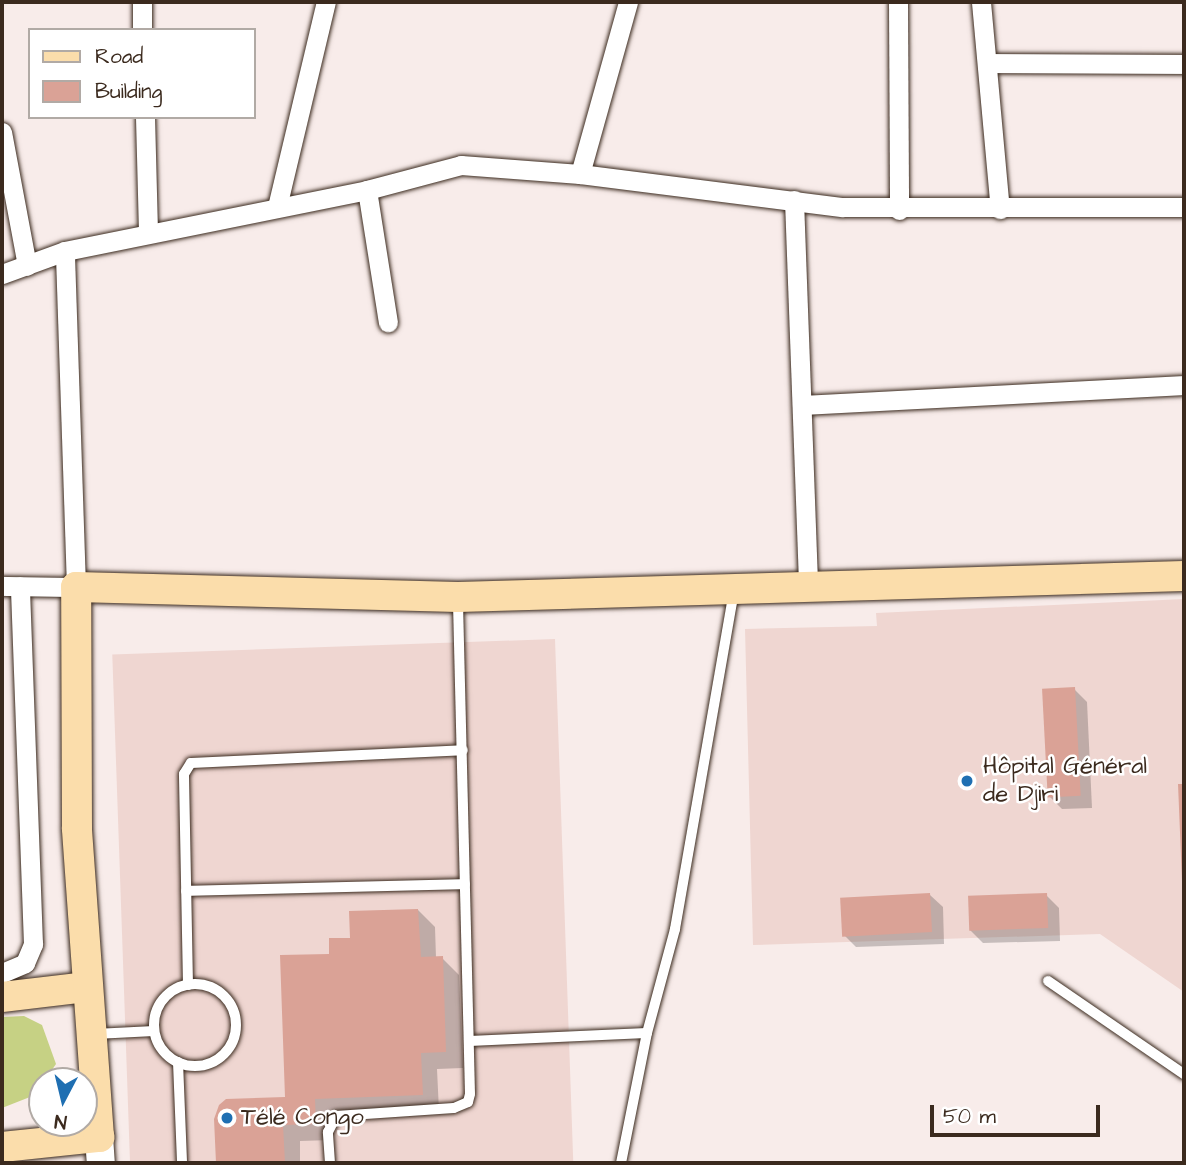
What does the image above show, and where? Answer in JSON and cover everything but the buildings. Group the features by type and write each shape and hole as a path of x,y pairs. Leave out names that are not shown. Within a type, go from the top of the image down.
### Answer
{"main road":[{"path":"2,1147 100,1150 87,987 74,736 76,587 458,597 808,589 1184,576"},
{"path":"2,997 87,987"}],"street":[{"path":"142,2 142,28"},
{"path":"276,207 326,2"},
{"path":"580,174 628,2"},
{"path":"898,2 899,210"},
{"path":"981,2 989,64 1000,209"},
{"path":"989,64 1184,64"},
{"path":"145,119 148,233"},
{"path":"2,132 27,266"},
{"path":"2,274 65,251 367,190 461,165 580,174 899,210 1184,207"},
{"path":"367,190 388,322"},
{"path":"794,200 808,589"},
{"path":"2,973 25,963 33,944 11,586 76,587 65,251"},
{"path":"803,405 1184,385"}],"lane":[{"path":"621,1163 647,1033 675,929 734,591"},
{"path":"330,1163 328,1132 336,1116 454,1108 468,1102 469,1041 458,597"},
{"path":"188,985 184,774 191,763 463,750"},
{"path":"186,891 465,884"},
{"path":"1048,981 1184,1074"},
{"path":"188,985 220,993 236,1024 222,1055 201,1065 178,1062 162,1050 154,1031 158,1007 165,996 188,985"},
{"path":"90,1034 154,1031"},
{"path":"469,1041 647,1033"},
{"path":"178,1062 181,1163"}],"shaded area":[{"name":"Hôpital Général de Djiri","path":"1184,599 1184,992 1100,934 753,945 745,629 877,626 876,613"},
{"path":"555,639 573,1163 130,1163 112,654"}],"green space":[{"path":"24,1016 42,1025 56,1064 54,1067 28,1067 28,1098 2,1108 2,1017"}],"place":[{"name":"Hôpital Général de Djiri","path":"967,781"},
{"name":"Télé Congo","path":"227,1118"}]}
